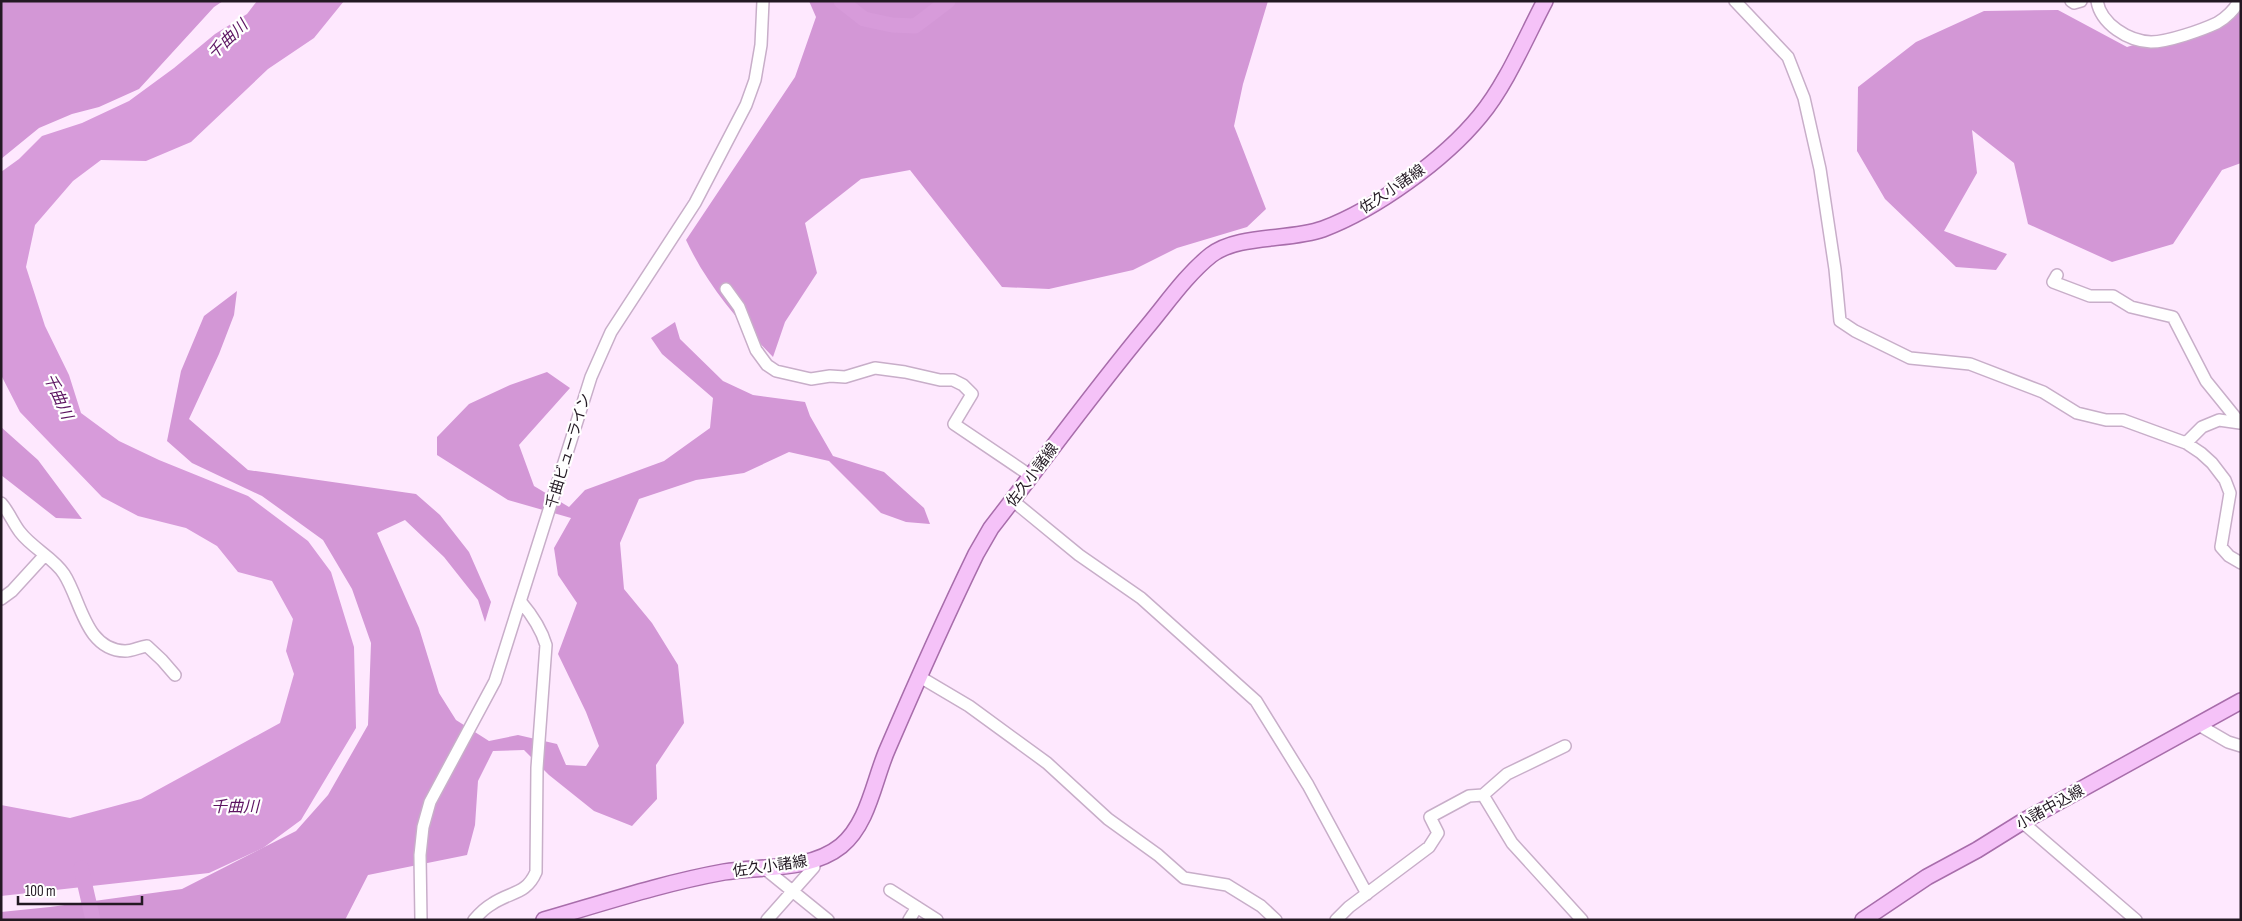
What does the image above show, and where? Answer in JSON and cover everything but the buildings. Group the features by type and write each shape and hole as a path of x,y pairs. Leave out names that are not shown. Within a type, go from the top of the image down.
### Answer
{"main road":[{"name":"佐久小諸線","path":"544,920 684,881 725,872 813,860 841,846 854,832 862,817 887,751 976,554 991,528 1120,359 1212,254 1230,245 1247,241 1278,238 1321,229 1359,213 1389,196 1463,135 1481,115 1499,88 1545,1"},
{"name":"小諸中込線","path":"1863,920 1927,877 2241,700"}],"street":[{"name":"千曲ビューライン","path":"421,920 420,855 423,827 430,802 495,681 591,377 611,332 695,203 746,105 754,80 761,45 763,1"},
{"path":"1735,1 1788,57 1804,98 1820,169 1835,269 1840,321 1855,331 1910,358 1970,364 2043,392 2077,413 2106,420 2124,420 2186,443 2212,463 2225,480 2230,493 2220,547 2228,556 2241,563"},
{"path":"2072,1 2074,3 2080,1"},
{"path":"2097,1 2099,12 2108,24 2126,35 2152,42 2178,36 2218,22 2239,1"},
{"path":"2057,275 2053,282 2090,296 2113,296 2131,307 2173,317 2206,381 2240,423 2219,420 2202,427 2186,443"},
{"path":"726,289 739,307 756,350 767,365 776,371 811,380 830,376 845,377 875,368 940,380 953,380 963,384 972,394 954,424 1031,476"},
{"path":"1012,500 1079,555 1141,598 1256,701 1308,785 1367,894"},
{"path":"1,503 20,532 64,573 72,588 83,619 100,642 114,650 126,651 147,646 175,675"},
{"path":"1,599 12,591 44,556"},
{"path":"474,920 493,903 521,891 531,883 536,872 537,768 546,645 531,615 520,602"},
{"path":"920,677 969,706 1047,763 1108,819 1158,855 1184,878 1227,885 1261,906 1276,920"},
{"path":"2197,724 2228,742 2241,746"},
{"path":"1336,920 1348,907 1429,847 1438,833 1430,817 1469,796 1483,795 1507,774 1565,746"},
{"path":"1483,795 1512,843 1582,920"},
{"path":"2022,822 2136,920"},
{"path":"767,920 793,893 814,867 813,860"},
{"path":"764,868 828,920"},
{"path":"890,890 937,920"},
{"path":"909,920 917,907"}],"shaded area":[{"path":"1,1 223,1 214,7 139,89 99,107 72,114 39,128 1,159"},
{"path":"809,1 1268,1 1243,84 1234,126 1266,209 1247,227 1177,248 1133,270 1049,289 1002,287 910,170 861,179 805,223 817,273 785,322 773,357 714,288 694,257 686,240 795,77 816,17"},
{"path":"2058,10 2127,47 2241,12 2241,163 2222,170 2173,244 2112,262 2028,224 2014,163 1972,130 1977,173 1944,231 2007,254 1996,270 1956,267 1885,199 1857,151 1858,87 1916,42 1984,11"},
{"path":"237,291 234,315 219,354 189,419 248,470 416,494 440,515 469,552 491,602 485,622 478,600 444,557 405,520 377,533 419,628 439,693 456,720 489,741 518,735 557,744 566,765 586,766 599,746 586,712 558,654 577,603 558,575 554,548 571,518 508,500 437,455 437,437 469,404 510,385 547,372 570,388 519,445 534,486 569,507 585,490 664,461 710,428 713,398 662,354 651,338 675,322 680,339 723,381 753,395 805,402 810,416 833,456 884,472 924,508 930,524 906,522 881,513 829,461 789,452 744,473 696,480 639,499 620,543 624,589 652,623 678,665 684,723 656,765 657,799 632,826 594,811 549,775 524,750 493,751 478,781 475,825 467,855 368,875 345,920 1,920 1,912 182,889 296,831 328,795 368,725 371,643 352,589 323,540 262,496 192,463 167,441 181,371 204,316"},
{"path":"1,427 38,460 82,519 56,518 1,475"}],"water":[{"name":"千曲川","path":"257,1 344,1 314,38 268,69 191,142 146,161 101,160 73,181 35,225 26,267 45,326 69,375 81,413 119,441 159,460 248,496 308,541 331,572 354,647 356,728 301,820 263,848 209,873 1,896 1,805 70,818 141,799 280,723 294,674 286,651 293,619 272,581 238,572 217,546 186,528 138,516 102,497 20,412 1,375 1,172 19,159 42,136 82,123 129,101 174,68 215,34 247,14"}],"waterway":[{"path":"841,1 864,19 892,25 915,26 948,1"},
{"path":"81,868 93,920"}]}
